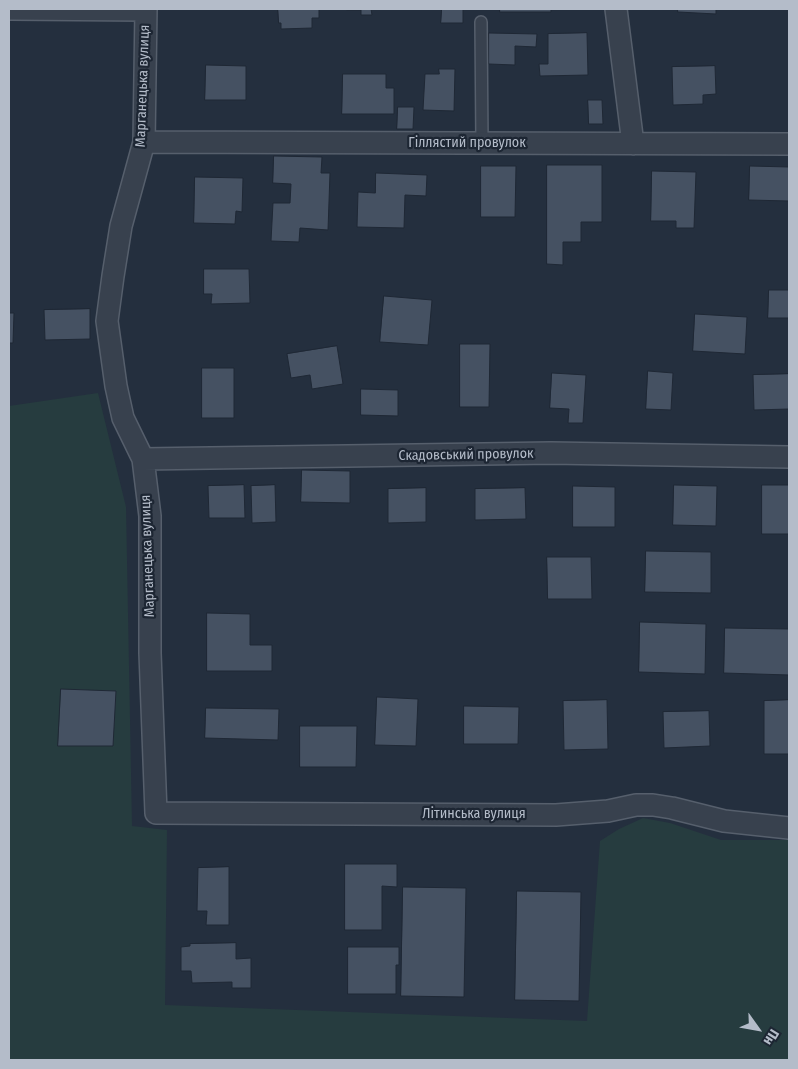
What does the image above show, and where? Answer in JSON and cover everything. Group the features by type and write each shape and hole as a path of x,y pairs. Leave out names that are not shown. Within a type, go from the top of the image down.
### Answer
{"street":[{"path":"9,9 146,10"},
{"path":"616,9 633,144"},
{"name":"Марганецька вулиця","path":"146,10 144,142 121,226 112,276 107,321 116,386 123,418 143,460 150,516 150,653 156,813"},
{"name":"Гіллястий провулок","path":"144,142 789,144"},
{"name":"Скадовський провулок","path":"143,460 551,453 789,457"},
{"name":"Літинська вулиця","path":"156,813 556,815 608,812 636,805 653,805 724,821 789,828"}],"lane":[{"path":"481,22 482,143"}],"green space":[{"path":"98,393 126,507 132,826 167,830 165,1005 587,1021 600,841 619,829 643,818 670,823 721,840 789,840 789,1060 9,1060 9,406"}],"building":[{"path":"278,9 319,9 319,18 312,18 312,28 281,29"},
{"path":"347,9 371,9 372,15 361,15 361,10"},
{"path":"442,9 463,9 463,23 441,23"},
{"path":"500,9 551,9 551,12 500,12"},
{"path":"678,9 716,9 716,14 678,12"},
{"path":"489,33 537,34 536,47 515,46 515,65 489,64"},
{"path":"587,33 588,75 540,76 539,64 548,64 548,34"},
{"path":"206,65 246,66 246,100 205,100"},
{"path":"715,66 716,94 703,95 703,104 673,105 672,67"},
{"path":"439,69 455,69 454,111 423,110 425,74 439,74"},
{"path":"343,74 386,74 386,88 394,88 394,114 342,114"},
{"path":"588,100 602,100 603,124 589,124"},
{"path":"398,107 414,107 413,129 397,129"},
{"path":"274,156 322,157 321,173 330,173 328,230 300,228 299,242 271,241 273,203 290,203 291,184 273,183"},
{"path":"547,165 602,165 602,222 581,222 581,242 563,242 563,265 547,264"},
{"path":"481,166 516,166 515,217 481,217"},
{"path":"750,166 789,167 789,201 749,200"},
{"path":"652,171 696,172 694,228 676,228 676,221 651,221"},
{"path":"376,173 427,175 426,196 405,195 404,228 357,227 358,192 375,193"},
{"path":"195,177 243,178 242,212 236,211 235,224 194,223"},
{"path":"204,269 249,269 250,303 211,304 212,294 204,294"},
{"path":"769,290 789,290 789,318 768,318"},
{"path":"384,296 432,300 428,345 380,342"},
{"path":"90,309 90,339 45,340 44,310"},
{"path":"9,313 14,313 13,343 9,343"},
{"path":"695,314 747,317 745,354 693,351"},
{"path":"460,344 490,344 489,407 460,407"},
{"path":"337,346 343,384 312,389 310,375 291,378 287,354"},
{"path":"202,368 234,368 234,418 202,418"},
{"path":"648,371 673,373 671,410 646,409"},
{"path":"552,373 586,375 583,423 568,423 569,409 550,408"},
{"path":"789,374 789,409 754,410 753,375"},
{"path":"361,389 398,390 398,416 361,415"},
{"path":"302,470 350,471 350,503 301,502"},
{"path":"244,485 245,518 209,518 208,486"},
{"path":"275,485 276,522 252,523 251,486"},
{"path":"674,485 717,486 716,526 673,525"},
{"path":"762,485 789,485 789,534 762,534"},
{"path":"573,486 615,487 615,527 573,527"},
{"path":"426,488 426,522 388,523 388,489"},
{"path":"525,488 526,519 475,520 475,489"},
{"path":"646,551 711,552 711,593 645,592"},
{"path":"547,557 591,557 592,599 548,599"},
{"path":"207,613 250,614 250,645 272,645 272,671 207,671"},
{"path":"640,622 706,624 705,674 639,672"},
{"path":"725,628 789,629 789,675 724,673"},
{"path":"61,689 116,691 113,746 58,746"},
{"path":"377,697 418,699 416,746 375,745"},
{"path":"607,700 608,749 564,750 563,701"},
{"path":"789,700 789,754 764,754 764,701"},
{"path":"464,706 519,707 518,744 464,744"},
{"path":"206,708 279,709 278,740 205,738"},
{"path":"709,711 710,746 664,748 663,712"},
{"path":"300,726 357,726 356,767 300,767"},
{"path":"345,864 397,864 397,887 382,886 382,930 345,930"},
{"path":"229,867 229,925 206,925 207,911 197,911 198,868"},
{"path":"403,887 466,888 464,997 401,996"},
{"path":"517,891 581,892 579,1001 515,1000"},
{"path":"236,943 236,959 251,958 251,988 232,988 232,982 192,983 191,971 181,971 181,947 190,946 190,944"},
{"path":"348,947 399,947 399,965 396,965 396,994 348,994"}]}
